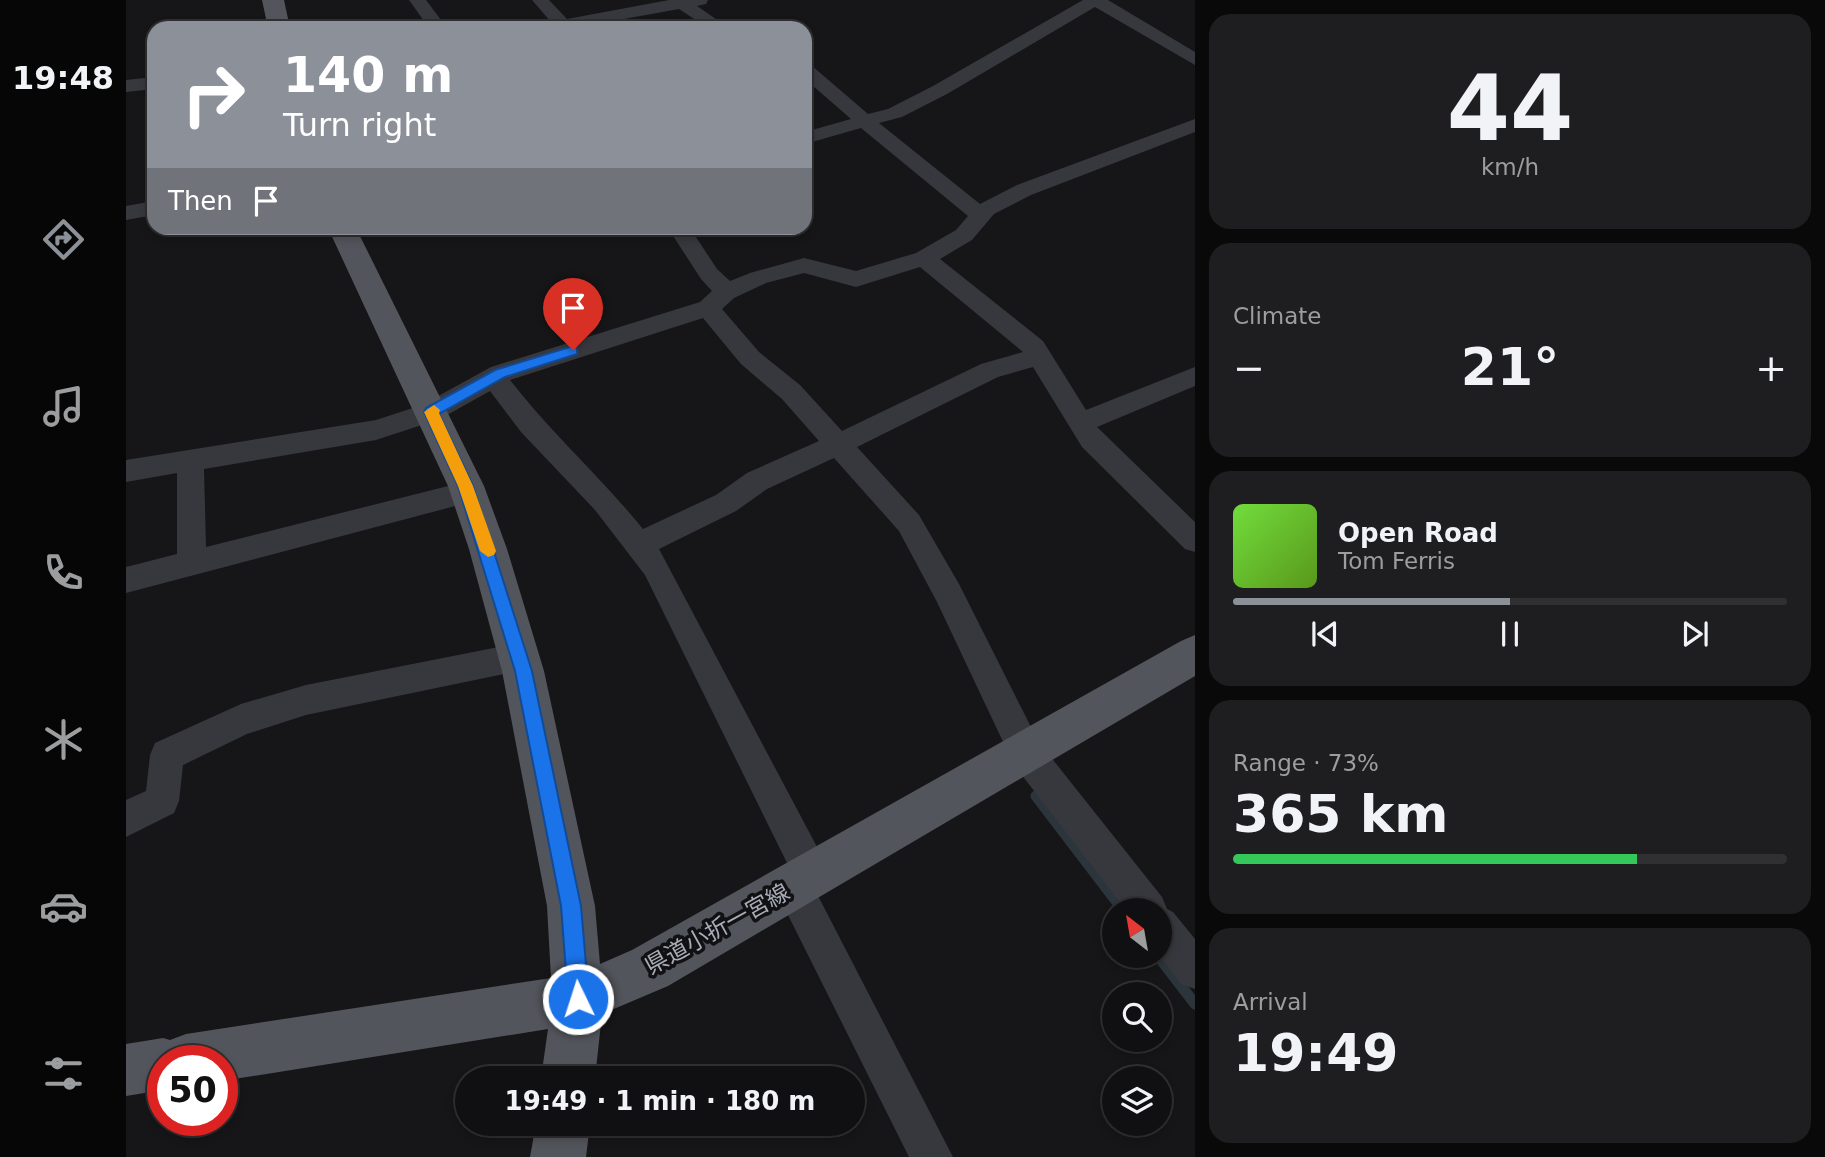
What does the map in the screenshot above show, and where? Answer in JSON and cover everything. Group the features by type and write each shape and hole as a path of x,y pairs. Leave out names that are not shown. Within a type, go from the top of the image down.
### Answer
{"main road":[{"path":"273,0 278,21"},
{"path":"345,235 468,492 519,657 571,906 578,999 570,1066"},
{"name":"県道小折一宮線","path":"238,1052 578,999 650,968 1195,654"},
{"path":"126,1070 147,1067"},
{"path":"558,1157 561,1136"}],"street":[{"path":"417,0 433,21"},
{"path":"540,0 551,21"},
{"path":"584,21 700,0"},
{"path":"812,136 895,113 1096,0 1195,60"},
{"path":"679,2 709,21"},
{"path":"812,75 980,215"},
{"path":"126,86 147,84"},
{"path":"126,471 376,430 431,412 494,377 718,300 758,278 804,265 856,279 924,258 964,235 980,215 1024,190 1195,125"},
{"path":"126,213 147,209"},
{"path":"684,235 709,274 718,300 750,358 791,392 909,523 948,593 1026,752 1140,898"},
{"path":"924,258 1034,347 1091,440 1195,540"},
{"path":"639,545 726,503 757,481 990,370 1040,356"},
{"path":"1081,423 1195,376"},
{"path":"494,377 530,425 605,502 655,566 932,1157"},
{"path":"190,461 192,564"},
{"path":"126,580 468,492"},
{"path":"126,819 162,801 167,755 241,720 306,700 519,657"},
{"path":"1172,940 1195,970"}],"waterway":[{"path":"1036,796 1114,898"},
{"path":"1167,968 1195,1004"}],"slow traffic":[{"path":"434,410 431,412 466,486 488,551"}],"route":[{"path":"573,350 500,374 431,412 466,486 488,549 523,671 571,906 578,999"}]}
